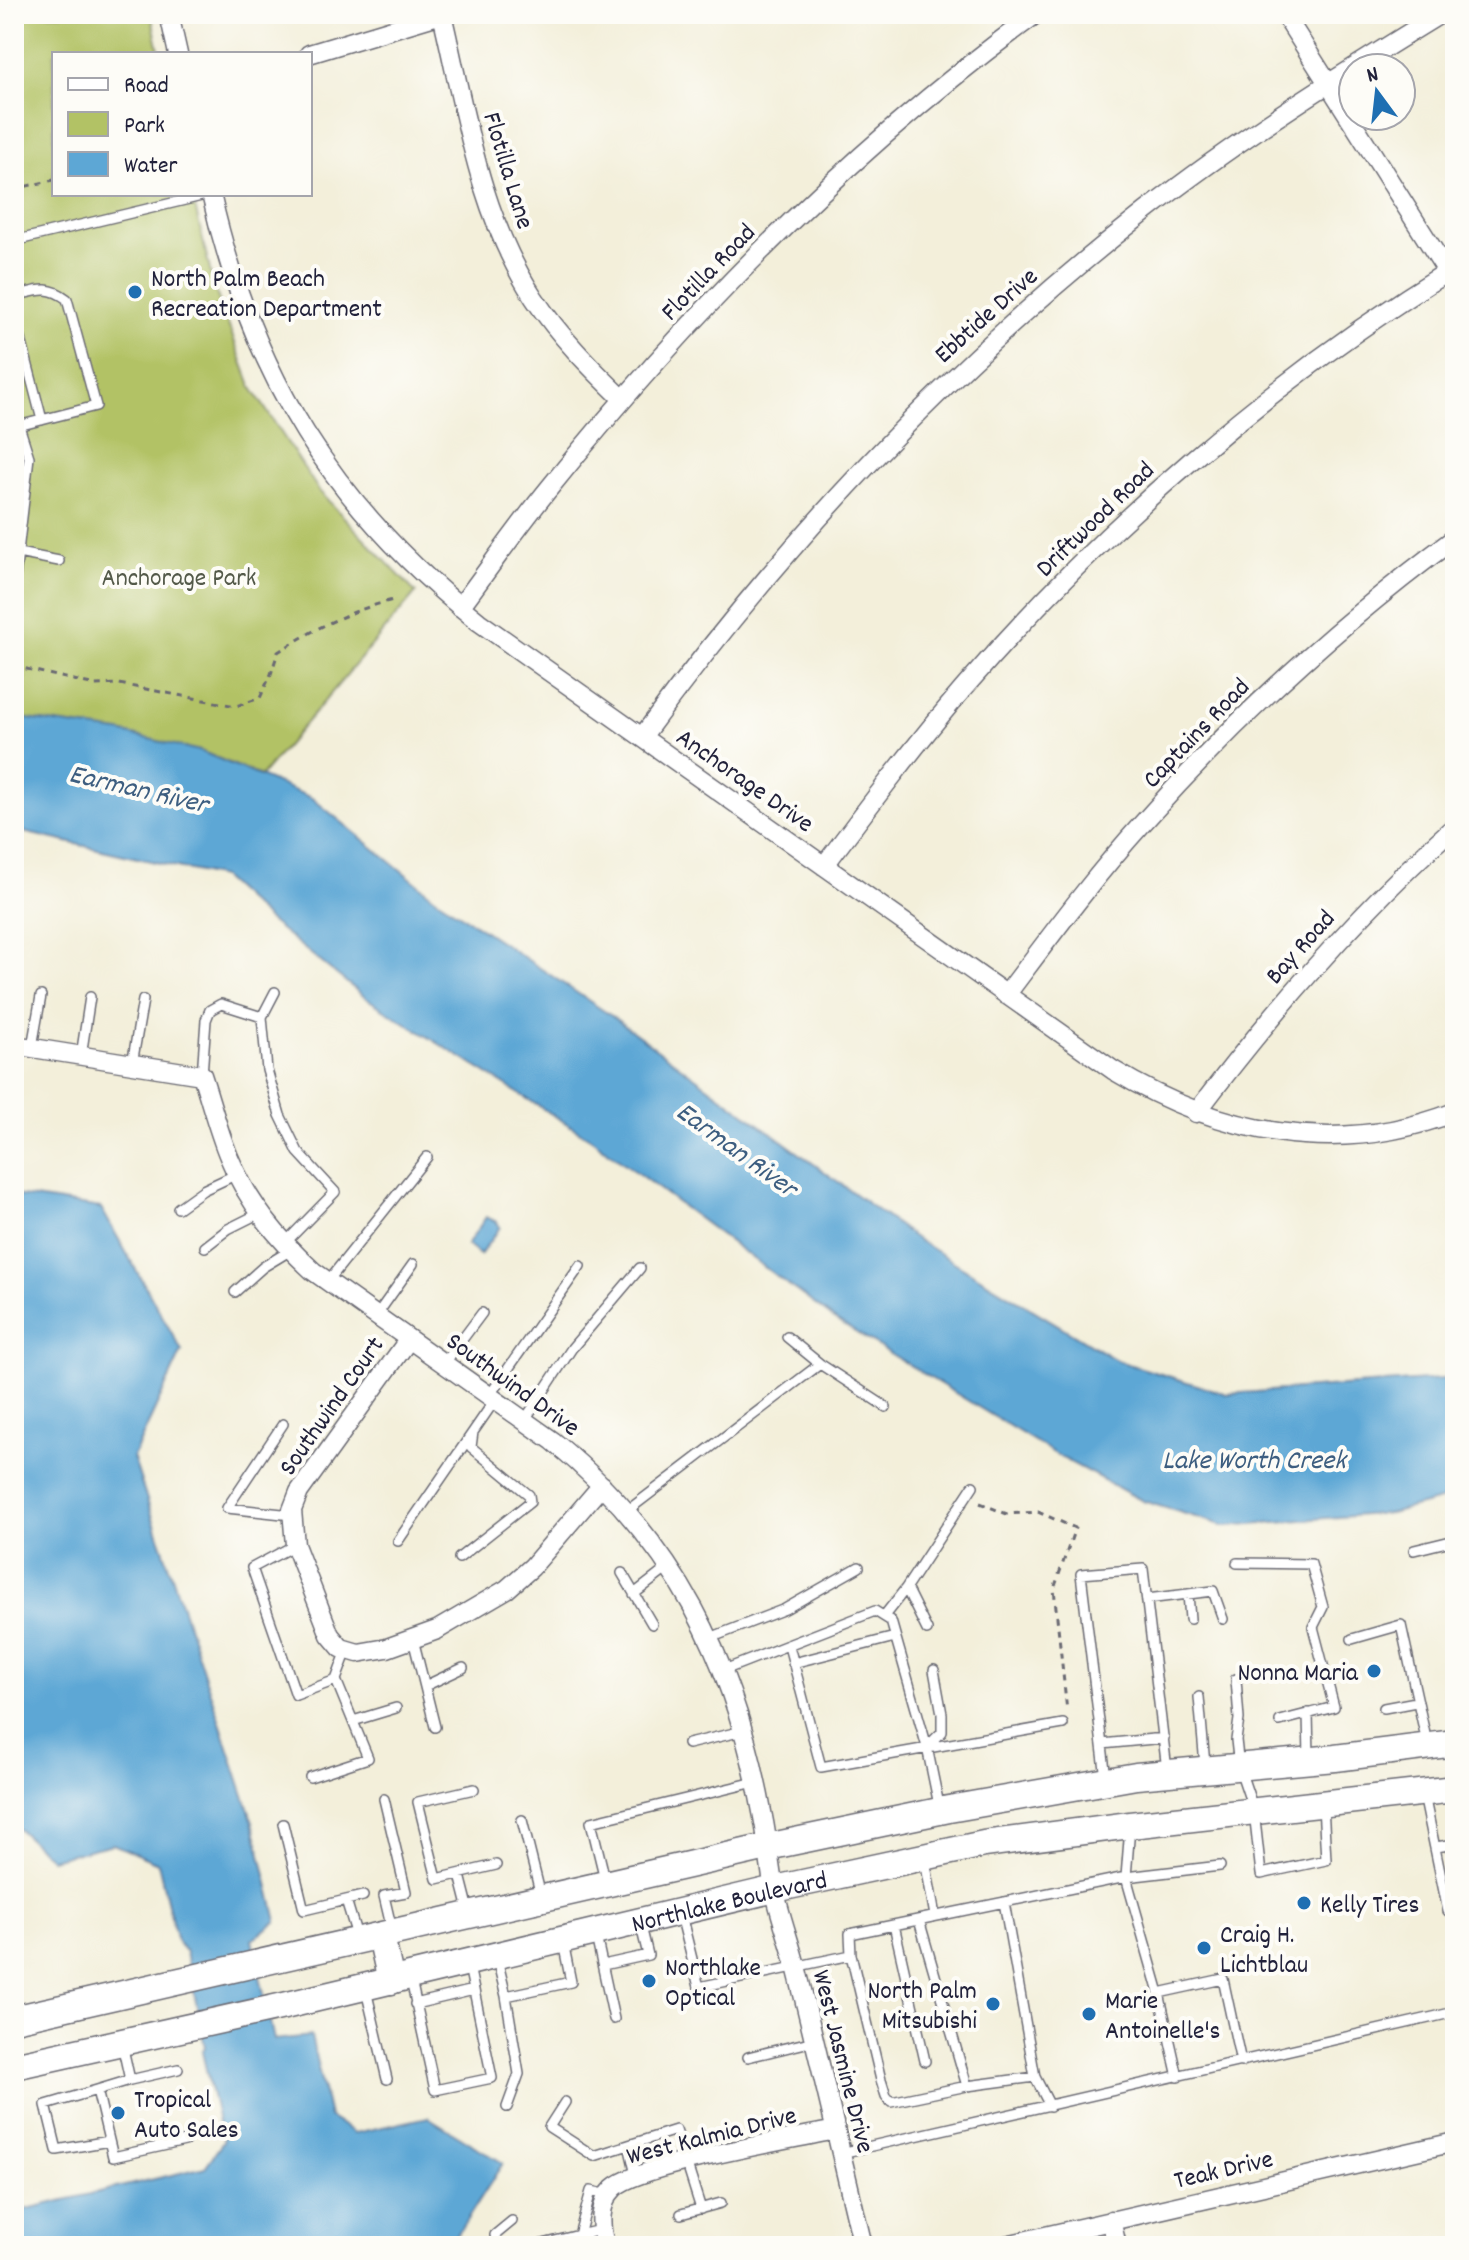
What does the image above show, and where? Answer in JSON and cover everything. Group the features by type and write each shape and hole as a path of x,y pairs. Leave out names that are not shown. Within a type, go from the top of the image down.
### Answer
{"main road":[{"name":"Northlake Boulevard","path":"14,2019 940,1810 1168,1773 1455,1743"},
{"name":"Northlake Boulevard","path":"14,2066 284,2006 775,1889 984,1844 1455,1789"},
{"path":"377,1936 401,1978"}],"street":[{"path":"169,14 178,52"},
{"path":"312,53 442,14"},
{"name":"Flotilla Lane","path":"442,14 477,164 490,210 509,255 552,324 623,399"},
{"name":"Flotilla Road","path":"460,607 550,487 623,399 692,323 777,236 857,161 939,90 1036,14"},
{"path":"1284,14 1452,274"},
{"name":"Ebbtide Drive","path":"642,737 754,590 793,545 893,436 966,365 1066,276 1147,210 1241,141 1440,14"},
{"name":"Anchorage Drive","path":"211,196 238,295 258,346 310,442 377,530 425,578 460,607 1006,995 1152,1094 1196,1113 1253,1129 1298,1134 1344,1135 1389,1130 1455,1112"},
{"name":"Driftwood Road","path":"824,866 901,764 964,688 1031,614 1101,544 1193,460 1270,398 1349,338 1452,274"},
{"name":"Captains Road","path":"1006,995 1080,897 1205,756 1342,627 1455,538"},
{"name":"Bay Road","path":"1196,1113 1302,980 1362,915 1455,826"},
{"path":"23,1046 202,1075"},
{"name":"Southwind Drive","path":"202,1075 228,1156 260,1213 288,1247 328,1281 580,1464 627,1511 670,1567 690,1598 724,1670 755,1782 775,1889"},
{"name":"Southwind Court","path":"347,1650 341,1648 330,1635 295,1545 292,1515 299,1492 409,1339"},
{"path":"347,1650 358,1653 413,1639 449,1624 507,1589 532,1567 602,1485"},
{"name":"West Jasmine Drive","path":"775,1889 863,2246"},
{"name":"West Kalmia Drive","path":"603,2238 601,2216 609,2195 623,2180 687,2162 835,2130"},
{"name":"Teak Drive","path":"1002,2246 1455,2142"},
{"path":"1111,2220 1117,2246"}],"lane":[{"path":"14,241 202,196"},
{"path":"14,296 44,289 56,290 67,299 96,406 17,427 29,457 14,586"},
{"path":"14,312 42,420"},
{"path":"18,553 59,561"},
{"path":"235,1292 288,1247 335,1192 298,1152 280,1115 267,1070 262,1017 275,992"},
{"path":"23,1046 41,996"},
{"path":"81,1056 90,997"},
{"path":"132,1065 143,1000"},
{"path":"202,1075 206,1020 210,1010 221,1004 262,1017"},
{"path":"328,1281 427,1157"},
{"path":"178,1208 203,1190 237,1174"},
{"path":"205,1247 228,1229 260,1213"},
{"path":"376,1316 413,1264"},
{"path":"398,1541 580,1266"},
{"path":"524,1421 572,1348 640,1268"},
{"path":"444,1364 482,1313"},
{"path":"787,1337 820,1364 886,1407"},
{"path":"627,1511 820,1364"},
{"path":"283,1424 227,1508 292,1515"},
{"path":"459,1558 530,1502 529,1495 471,1447 473,1432"},
{"path":"884,1616 973,1486"},
{"path":"1414,1550 1455,1540"},
{"path":"295,1545 252,1568 296,1695 336,1680"},
{"path":"1237,1563 1311,1564 1323,1607 1313,1627 1334,1707 1280,1721"},
{"path":"634,1594 670,1567"},
{"path":"710,1638 785,1609 859,1567"},
{"path":"1107,1781 1081,1574 1143,1569 1168,1773"},
{"path":"622,1573 652,1624"},
{"path":"906,1588 927,1630"},
{"path":"1147,1599 1213,1591 1223,1619"},
{"path":"1188,1594 1190,1619"},
{"path":"724,1670 875,1611 884,1616 891,1621 927,1747 940,1810"},
{"path":"1352,1639 1401,1625 1427,1746"},
{"path":"793,1663 895,1637"},
{"path":"413,1639 435,1727"},
{"path":"789,1646 821,1767 1063,1724"},
{"path":"310,1777 368,1758 336,1680 347,1650"},
{"path":"425,1686 463,1668"},
{"path":"927,1747 942,1732 934,1670"},
{"path":"1236,1679 1239,1767 1254,1811 1261,1874 1326,1860 1322,1803"},
{"path":"1199,1697 1206,1769"},
{"path":"1384,1708 1416,1702"},
{"path":"353,1721 396,1708"},
{"path":"1308,1713 1309,1760"},
{"path":"688,1744 743,1731"},
{"path":"1102,1744 1164,1738"},
{"path":"606,1884 591,1822 755,1782"},
{"path":"474,1789 418,1802 437,1879 496,1865"},
{"path":"1424,1792 1448,1911"},
{"path":"377,1936 384,1896 406,1892 384,1799"},
{"path":"522,1820 542,1899"},
{"path":"283,1824 304,1910 363,1896"},
{"path":"1130,1825 1126,1877 1159,1993 1178,2077"},
{"path":"1436,1847 1455,1844"},
{"path":"924,1857 935,1916"},
{"path":"1035,2077 967,2086 891,2102 881,2080 851,1955 850,1934 1126,1877 1220,1866"},
{"path":"460,1875 470,1915"},
{"path":"346,1900 377,1936"},
{"path":"1004,1902 1035,2077 1050,2106"},
{"path":"680,1912 699,1987 851,1955"},
{"path":"919,1920 967,2086"},
{"path":"603,1965 648,1955 640,1922"},
{"path":"894,1925 925,2061"},
{"path":"595,1933 614,2019"},
{"path":"506,1996 571,1982 563,1940"},
{"path":"497,1956 519,2074 507,2107"},
{"path":"401,1978 415,2004 435,2090 492,2078 468,1962"},
{"path":"1159,1993 1223,1979 1241,2062"},
{"path":"365,1987 387,2079"},
{"path":"415,2004 474,1990"},
{"path":"841,2153 1455,2012"},
{"path":"121,2041 130,2080"},
{"path":"748,2057 814,2041"},
{"path":"109,2141 57,2150 46,2105 178,2069"},
{"path":"97,2090 113,2157 185,2141"},
{"path":"565,2102 549,2127 594,2156 676,2130 701,2209"},
{"path":"629,2145 636,2175"},
{"path":"574,2246 591,2191 609,2195"},
{"path":"681,2214 721,2203"},
{"path":"497,2246 495,2235 512,2221"},
{"path":"535,2246 579,2235 603,2238"}],"path":[{"path":"14,189 52,180"},
{"path":"14,666 95,685 119,684 236,706 260,698 278,652 335,618 393,600"},
{"path":"965,1497 1007,1514 1038,1512 1075,1528 1054,1589 1068,1711"}],"green space":[{"name":"Anchorage Park","path":"14,14 151,14 160,52 52,52 52,196 192,196 214,287 252,388 319,491 416,593 261,776 200,751 14,719"}],"water":[{"name":"Lake Worth Creek","path":"14,717 120,732 200,751 312,798 434,897 613,1017 919,1241 1118,1361 1227,1394 1455,1378 1455,1496 1390,1513 1225,1526 1143,1501 1062,1458 837,1321 593,1140 366,998 266,918 221,877 14,830"},
{"path":"14,1195 101,1208 182,1351 133,1457 255,1829 277,1921 252,1940 274,2040 311,2036 329,2117 355,2133 428,2117 503,2163 454,2240 455,2246 14,2246 14,2212 205,2167 223,2142 225,2127 219,2126 202,2052 205,2047 186,1952 177,1942 158,1863 113,1844 51,1859 14,1825"},
{"path":"486,1217 500,1227 480,1255 467,1245"}],"place":[{"name":"North Palm Beach Recreation Department","path":"135,292"},
{"name":"Nonna Maria","path":"1374,1671"},
{"name":"Kelly Tires","path":"1304,1903"},
{"name":"Craig H. Lichtblau","path":"1204,1948"},
{"name":"Northlake Optical","path":"649,1981"},
{"name":"North Palm Mitsubishi","path":"993,2004"},
{"name":"Marie Antoinelle's","path":"1089,2014"},
{"name":"Tropical Auto Sales","path":"118,2113"}],"water label":[{"name":"Earman River","path":"139,787"},
{"name":"Earman River","path":"738,1148"}]}
